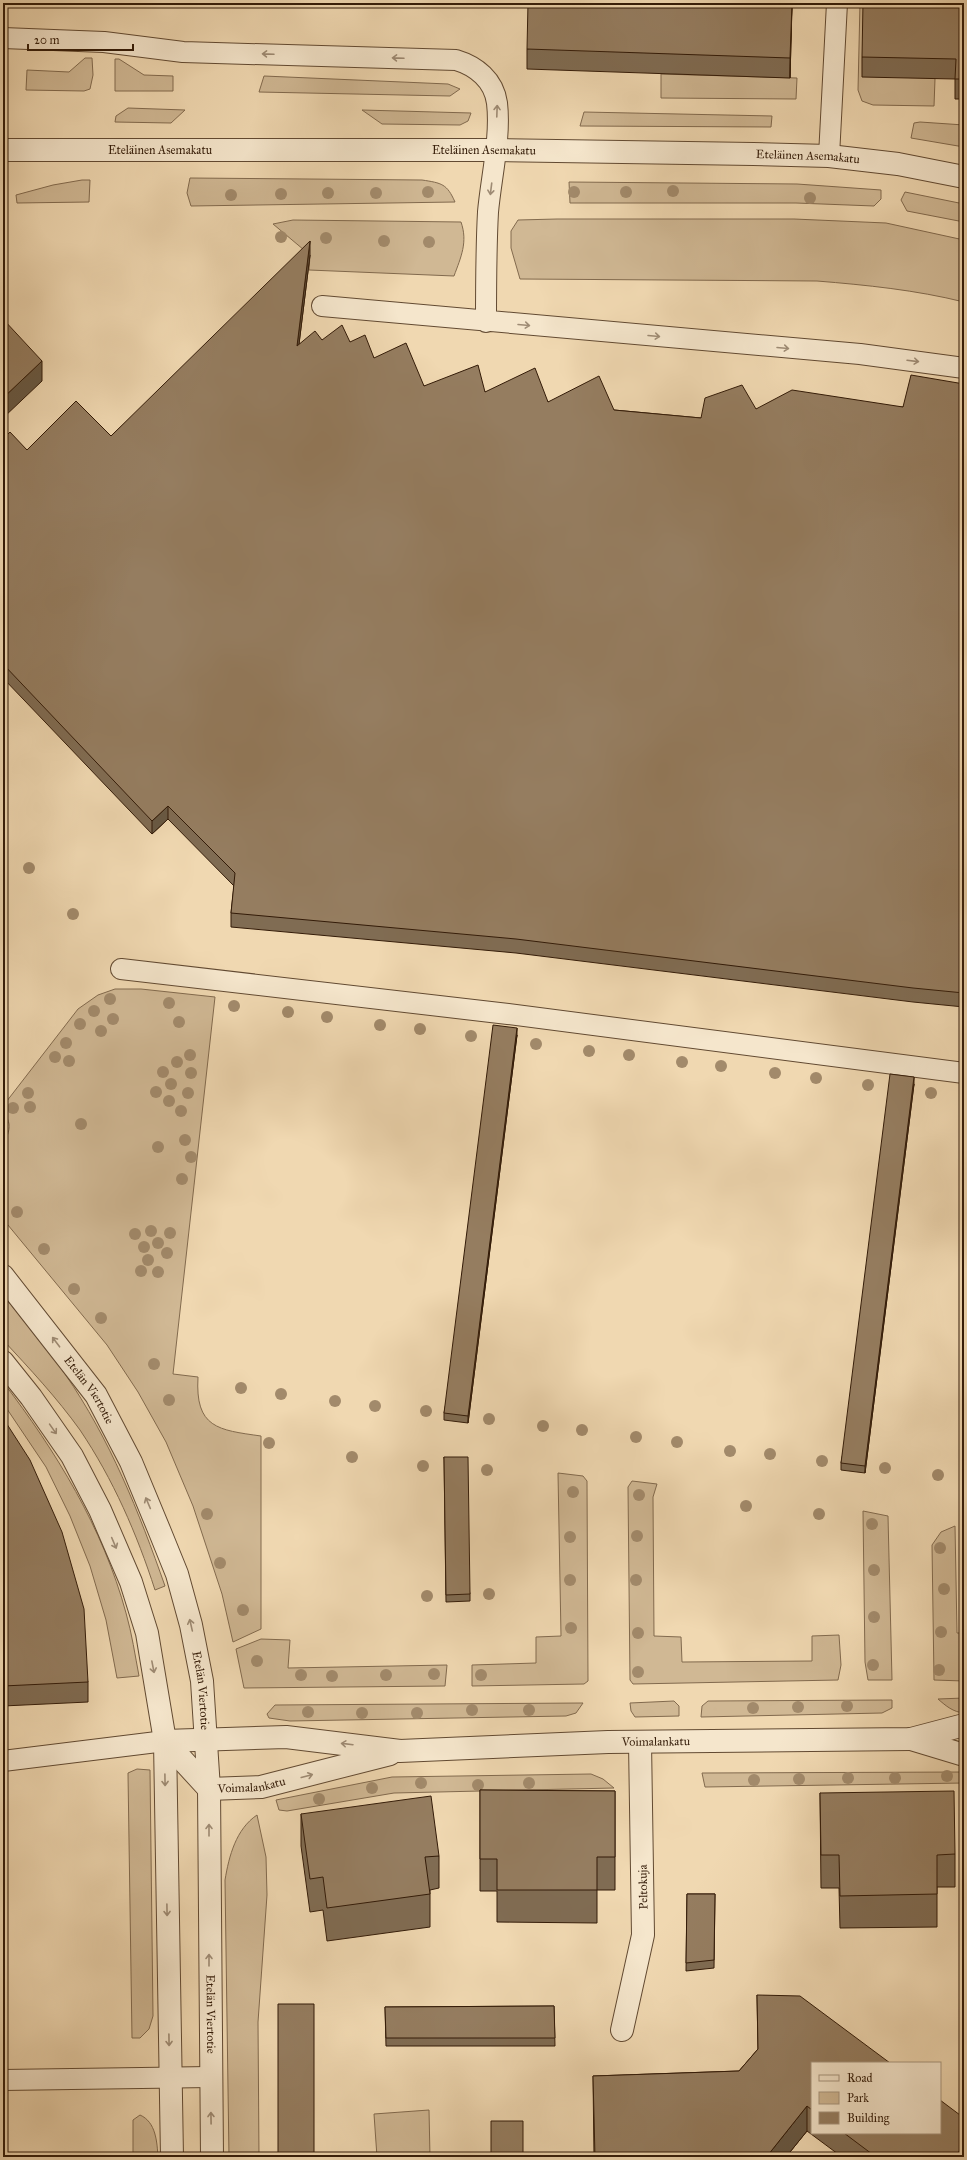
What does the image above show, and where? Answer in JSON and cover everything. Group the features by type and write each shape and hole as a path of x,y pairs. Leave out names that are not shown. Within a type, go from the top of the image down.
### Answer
{"street":[{"name":"Eteläinen Asemakatu","path":"3,150 496,150 829,156 898,164 964,177"},
{"name":"Etelän Viertotie","path":"3,1276 42,1323 96,1395 131,1462 177,1574 191,1625 202,1680 209,1789 210,2077 212,2157"},
{"path":"3,1362 31,1397 72,1456 100,1510 128,1574 147,1633 165,1741 172,2157"},
{"name":"Voimalankatu","path":"165,1741 286,1737 400,1751 640,1742 911,1739 964,1725"},
{"name":"Voimalankatu","path":"911,1739 964,1755"},
{"name":"Voimalankatu","path":"165,1741 209,1789 261,1787 400,1751"},
{"name":"Peltokuja","path":"622,2030 643,1935 640,1742"}],"lane":[{"path":"829,156 837,3"},
{"path":"3,38 104,42 183,52 456,60 467,63 476,69 490,83 497,103 496,150 488,212 486,322"},
{"path":"322,306 486,322 860,354 964,368"},
{"path":"122,969 508,1014 964,1073"},
{"path":"3,1761 165,1741"},
{"path":"3,2080 210,2077"}],"green space":[{"path":"860,3 864,3 935,79 934,106 873,105 862,101 858,90"},
{"path":"85,58 92,58 93,75 90,89 84,91 26,90 27,70 69,72"},
{"path":"115,59 119,59 144,75 173,76 173,91 115,91"},
{"path":"661,74 797,78 796,99 661,98"},
{"path":"264,76 448,84 460,89 450,96 259,92"},
{"path":"128,108 185,110 171,123 115,122 116,116"},
{"path":"362,110 471,113 468,121 460,125 382,124"},
{"path":"584,112 772,116 771,127 580,126"},
{"path":"920,122 964,125 964,147 911,138 914,123"},
{"path":"190,178 422,180 443,185 449,191 455,202 191,206 187,193"},
{"path":"90,180 89,202 17,203 16,195 53,185"},
{"path":"569,182 797,184 881,190 881,199 874,206 796,203 570,203"},
{"path":"905,192 964,204 964,222 907,211 901,200"},
{"path":"794,219 886,223 964,240 964,302 891,288 817,281 520,279 511,248 511,231 518,220"},
{"path":"293,220 461,222 464,243 454,276 309,270 310,255 273,224"},
{"path":"115,989 141,989 215,997 173,1374 198,1377 198,1394 201,1407 205,1416 212,1423 221,1428 261,1436 261,1629 233,1642 222,1594 193,1506 166,1442 138,1392 107,1345 3,1219 3,1145 8,1135 9,1127 3,1106 78,1009 98,995"},
{"path":"3,1295 58,1364 96,1424 110,1450 134,1504 165,1586 155,1590 123,1507 103,1468 80,1430 53,1395 3,1340"},
{"path":"3,1382 23,1408 59,1463 76,1492 105,1551 128,1621 139,1676 117,1678 106,1620 90,1566 70,1516 46,1467 3,1403"},
{"path":"558,1473 583,1476 587,1481 588,1681 584,1684 472,1686 472,1665 536,1663 536,1637 561,1636"},
{"path":"632,1481 657,1484 653,1497 654,1636 681,1637 682,1662 812,1661 812,1636 839,1635 841,1665 838,1680 633,1684 630,1680 628,1487"},
{"path":"863,1511 888,1516 892,1680 868,1680 865,1662"},
{"path":"955,1526 957,1633 964,1633 964,1681 934,1680 932,1545 941,1532"},
{"path":"261,1639 290,1640 288,1668 447,1665 445,1686 244,1688 236,1649"},
{"path":"964,1698 964,1713 953,1710 938,1699"},
{"path":"892,1700 892,1708 882,1713 701,1717 702,1706 708,1701"},
{"path":"674,1701 679,1706 679,1716 635,1717 631,1711 630,1703"},
{"path":"583,1703 576,1713 566,1716 290,1721 269,1718 267,1714 275,1705"},
{"path":"137,1769 150,1770 153,2016 149,2029 140,2038 132,2038 128,1773"},
{"path":"964,1772 964,1783 705,1787 702,1773"},
{"path":"591,1774 603,1779 614,1788 394,1793 287,1811 279,1810 276,1800 392,1777"},
{"path":"257,1815 266,1857 267,1895 258,2022 259,2157 229,2157 225,1880 231,1853 239,1835"},
{"path":"429,2110 430,2157 377,2157 374,2114"},
{"path":"140,2115 149,2122 155,2133 158,2157 133,2157 133,2120"}],"building":[{"path":"528,3 792,3 790,58 527,49"},
{"path":"863,3 964,3 964,79 955,79 956,59 862,57"},
{"path":"310,241 297,346 315,331 322,340 342,325 350,342 365,335 374,358 406,343 424,386 478,365 485,392 535,368 548,402 599,376 614,410 701,418 705,398 742,385 756,409 792,390 903,407 911,375 964,384 964,993 516,939 231,913 235,873 168,806 152,821 3,664 3,439 10,432 27,450 76,401 111,436"},
{"path":"3,319 42,361 3,398"},
{"path":"493,1025 517,1028 468,1416 444,1413"},
{"path":"890,1074 914,1077 865,1466 841,1463"},
{"path":"3,1418 30,1460 62,1532 84,1609 88,1682 3,1686"},
{"path":"444,1457 468,1457 470,1594 446,1595"},
{"path":"480,1790 615,1791 615,1857 597,1857 597,1890 497,1890 497,1859 480,1859"},
{"path":"954,1791 955,1854 937,1855 937,1894 840,1896 839,1855 821,1855 820,1793"},
{"path":"431,1796 439,1856 425,1857 430,1894 327,1908 323,1877 310,1879 301,1814"},
{"path":"687,1894 715,1894 714,1960 686,1963"},
{"path":"757,1995 800,1996 889,2062 811,2062 811,2109 807,2106 768,2155 595,2157 593,2076 739,2071 758,2049"},
{"path":"278,2004 314,2004 314,2157 278,2157"},
{"path":"554,2006 555,2038 386,2038 385,2007"},
{"path":"941,2101 964,2118 964,2144 955,2157 876,2157 845,2134 941,2134"},
{"path":"491,2121 523,2121 523,2157 491,2157"}]}
